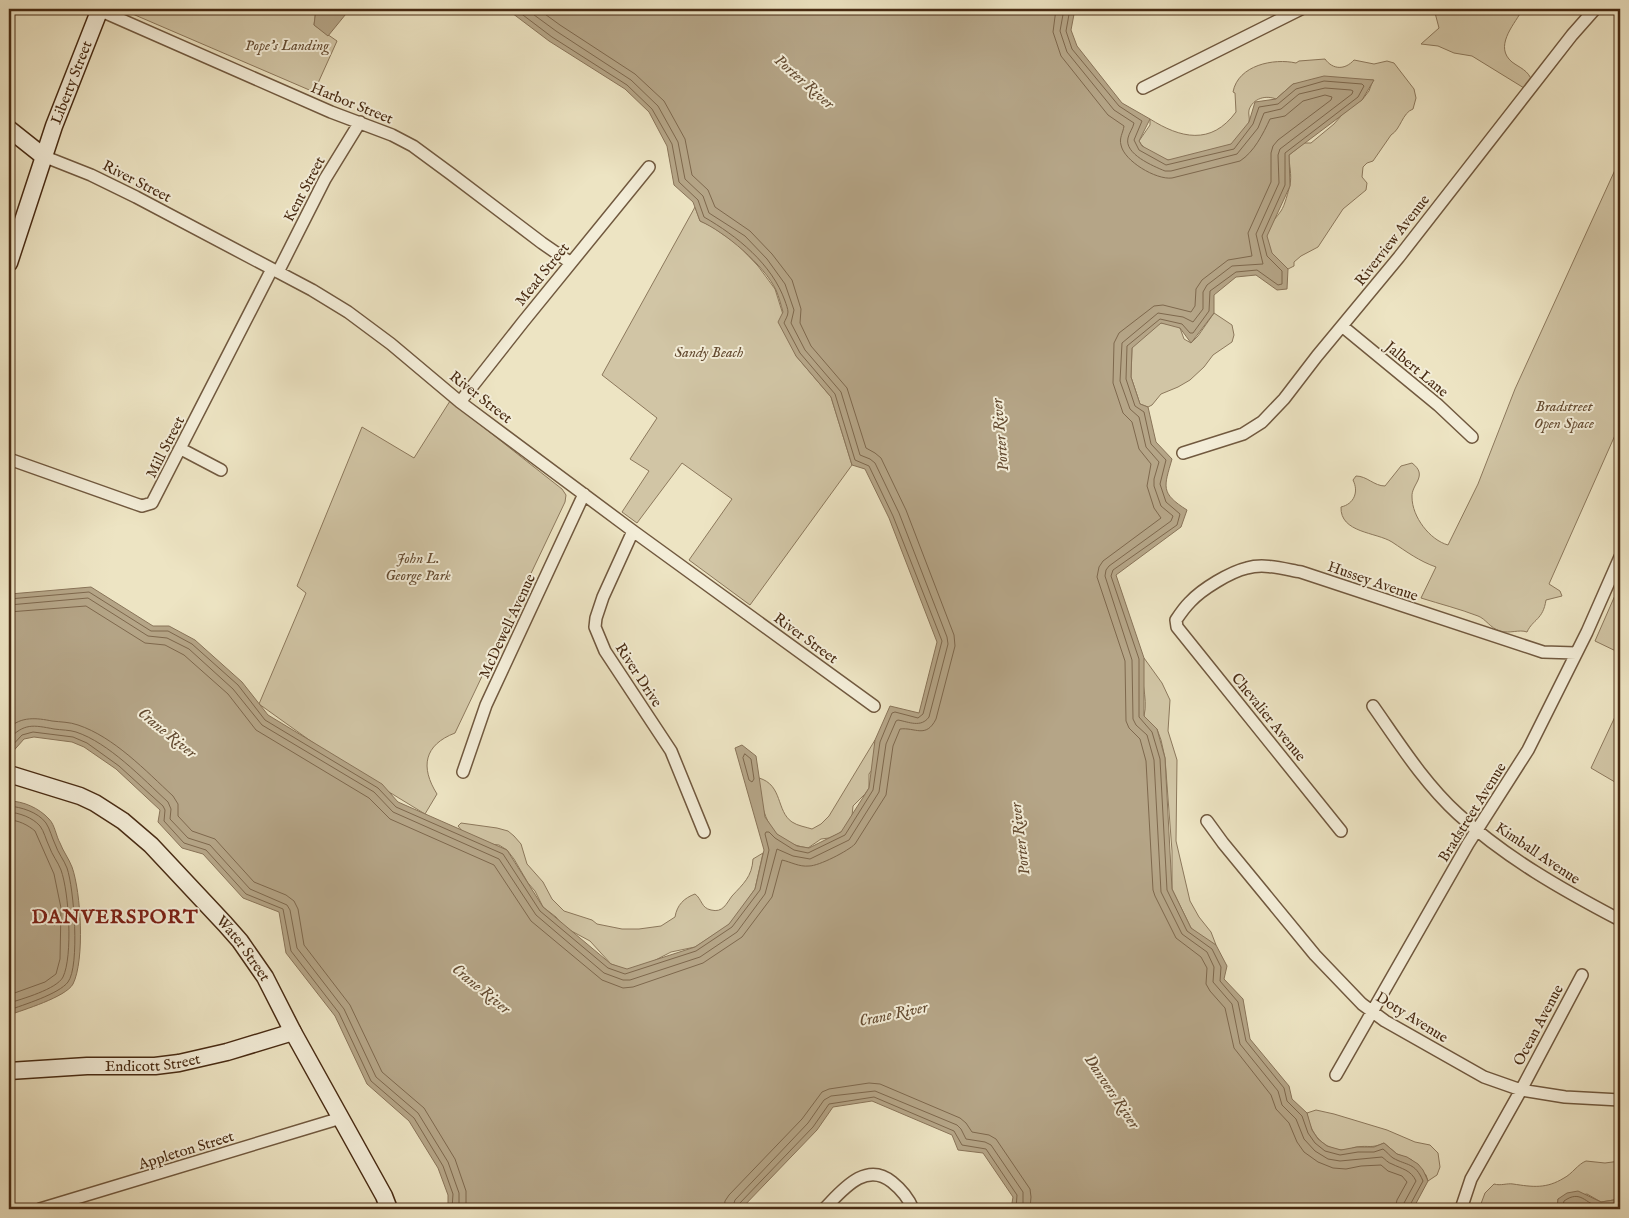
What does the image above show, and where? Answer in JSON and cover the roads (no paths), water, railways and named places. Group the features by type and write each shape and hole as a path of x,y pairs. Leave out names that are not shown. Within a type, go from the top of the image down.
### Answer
{"main road":[{"name":"Liberty Street","path":"44,156 99,10"},
{"path":"9,129 44,156 9,263"},
{"name":"Water Street","path":"9,774 63,789 95,803 123,821 137,832 240,941 265,977 293,1032 384,1196 389,1209"},
{"name":"Endicott Street","path":"9,1071 79,1066 155,1066 178,1063 227,1052 293,1032"}],"street":[{"path":"1143,88 1301,9"},
{"name":"Riverview Avenue","path":"1184,453 1243,434 1262,422 1284,399 1399,257 1566,42 1595,9"},
{"name":"Harbor Street","path":"99,10 331,112 392,135 413,146 571,263"},
{"name":"Kent Street","path":"275,271 325,179 360,122"},
{"name":"River Street","path":"44,156 106,182 275,271 348,312 391,344 460,402 633,531 874,706"},
{"name":"Mead Street","path":"460,402 649,167"},
{"name":"Mill Street","path":"9,460 142,506 154,501 275,271"},
{"name":"Jalbert Lane","path":"1342,326 1438,405 1472,437"},
{"path":"181,449 221,470"},
{"name":"McDewell Avenue","path":"463,772 486,705 584,494"},
{"name":"River Drive","path":"633,531 603,598 595,627 605,650 671,751 704,832"},
{"name":"Bradstreet Avenue","path":"1336,1075 1477,829 1528,750 1576,653 1620,557"},
{"name":"Hussey Avenue","path":"1176,622 1190,602 1226,576 1247,568 1273,566 1301,572 1543,652 1576,653"},
{"name":"Chevalier Avenue","path":"1176,622 1177,627 1341,831"},
{"name":"Kimball Avenue","path":"1373,706 1410,759 1458,813 1494,843 1558,887 1620,920"},
{"name":"Doty Avenue","path":"1207,821 1314,955 1362,1004 1384,1021 1484,1077 1521,1090 1565,1097 1620,1100"},
{"name":"Ocean Avenue","path":"1461,1209 1471,1179 1582,975"},
{"name":"Appleton Street","path":"40,1209 341,1118"},
{"path":"824,1209 848,1185 867,1175 878,1175 888,1179 903,1191 913,1209"}],"water":[{"path":"316,9 350,9 328,36 314,25"},
{"path":"504,9 1075,9 1071,30 1077,46 1122,103 1150,119 1139,141 1142,146 1168,160 1231,144 1249,122 1255,102 1276,99 1293,84 1324,76 1374,80 1362,100 1289,155 1290,186 1267,236 1272,253 1288,269 1287,289 1277,290 1256,275 1236,277 1214,295 1214,313 1191,343 1180,328 1161,323 1132,348 1131,377 1140,404 1148,407 1156,442 1172,459 1167,476 1166,489 1172,499 1187,510 1181,527 1116,575 1144,658 1144,716 1157,729 1165,758 1172,889 1191,928 1216,945 1227,966 1224,979 1243,999 1250,1039 1289,1086 1292,1099 1307,1113 1312,1130 1318,1139 1327,1146 1341,1150 1357,1147 1374,1147 1384,1143 1397,1154 1407,1157 1418,1164 1428,1181 1413,1209 1011,1209 1013,1197 983,1153 958,1150 952,1135 872,1101 833,1107 817,1130 741,1209 448,1209 448,1195 438,1168 409,1121 367,1084 335,1016 286,953 279,912 243,898 203,854 182,848 158,822 160,810 116,769 84,747 72,742 34,737 24,739 9,756 10,594 91,587 153,626 169,626 195,640 242,682 268,715 382,784 398,802 507,850 543,907 611,964 627,969 695,947 729,924 755,889 764,850 735,748 742,745 756,756 765,817 777,834 797,846 809,848 841,832 869,788 875,740 890,706 919,713 937,642 889,518 865,469 852,465 831,397 796,356 778,322 783,312 777,293 770,280 743,250 721,233 700,221 693,202 674,185 667,146 649,112 625,89 549,41 508,10"},
{"path":"9,801 20,802 36,808 53,824 75,878 78,892 80,943 77,973 69,989 53,998 9,1015"},
{"path":"1578,1191 1601,1202 1620,1199 1620,1209 1557,1209 1558,1199 1567,1193"}],"district":[{"name":"DANVERSPORT","path":"115,916"}],"park label":[{"name":"Pope's Landing","path":"287,45"},
{"name":"Sandy Beach","path":"709,352"},
{"name":"Bradstreet Open Space","path":"1564,414"},
{"name":"John L. George Park","path":"418,566"}],"water label":[{"name":"Porter River","path":"805,81"},
{"name":"Porter River","path":"999,435"},
{"name":"Crane River","path":"168,732"},
{"name":"Porter River","path":"1019,839"},
{"name":"Crane River","path":"482,988"},
{"name":"Crane River","path":"893,1013"},
{"name":"Danvers River","path":"1113,1091"}]}
